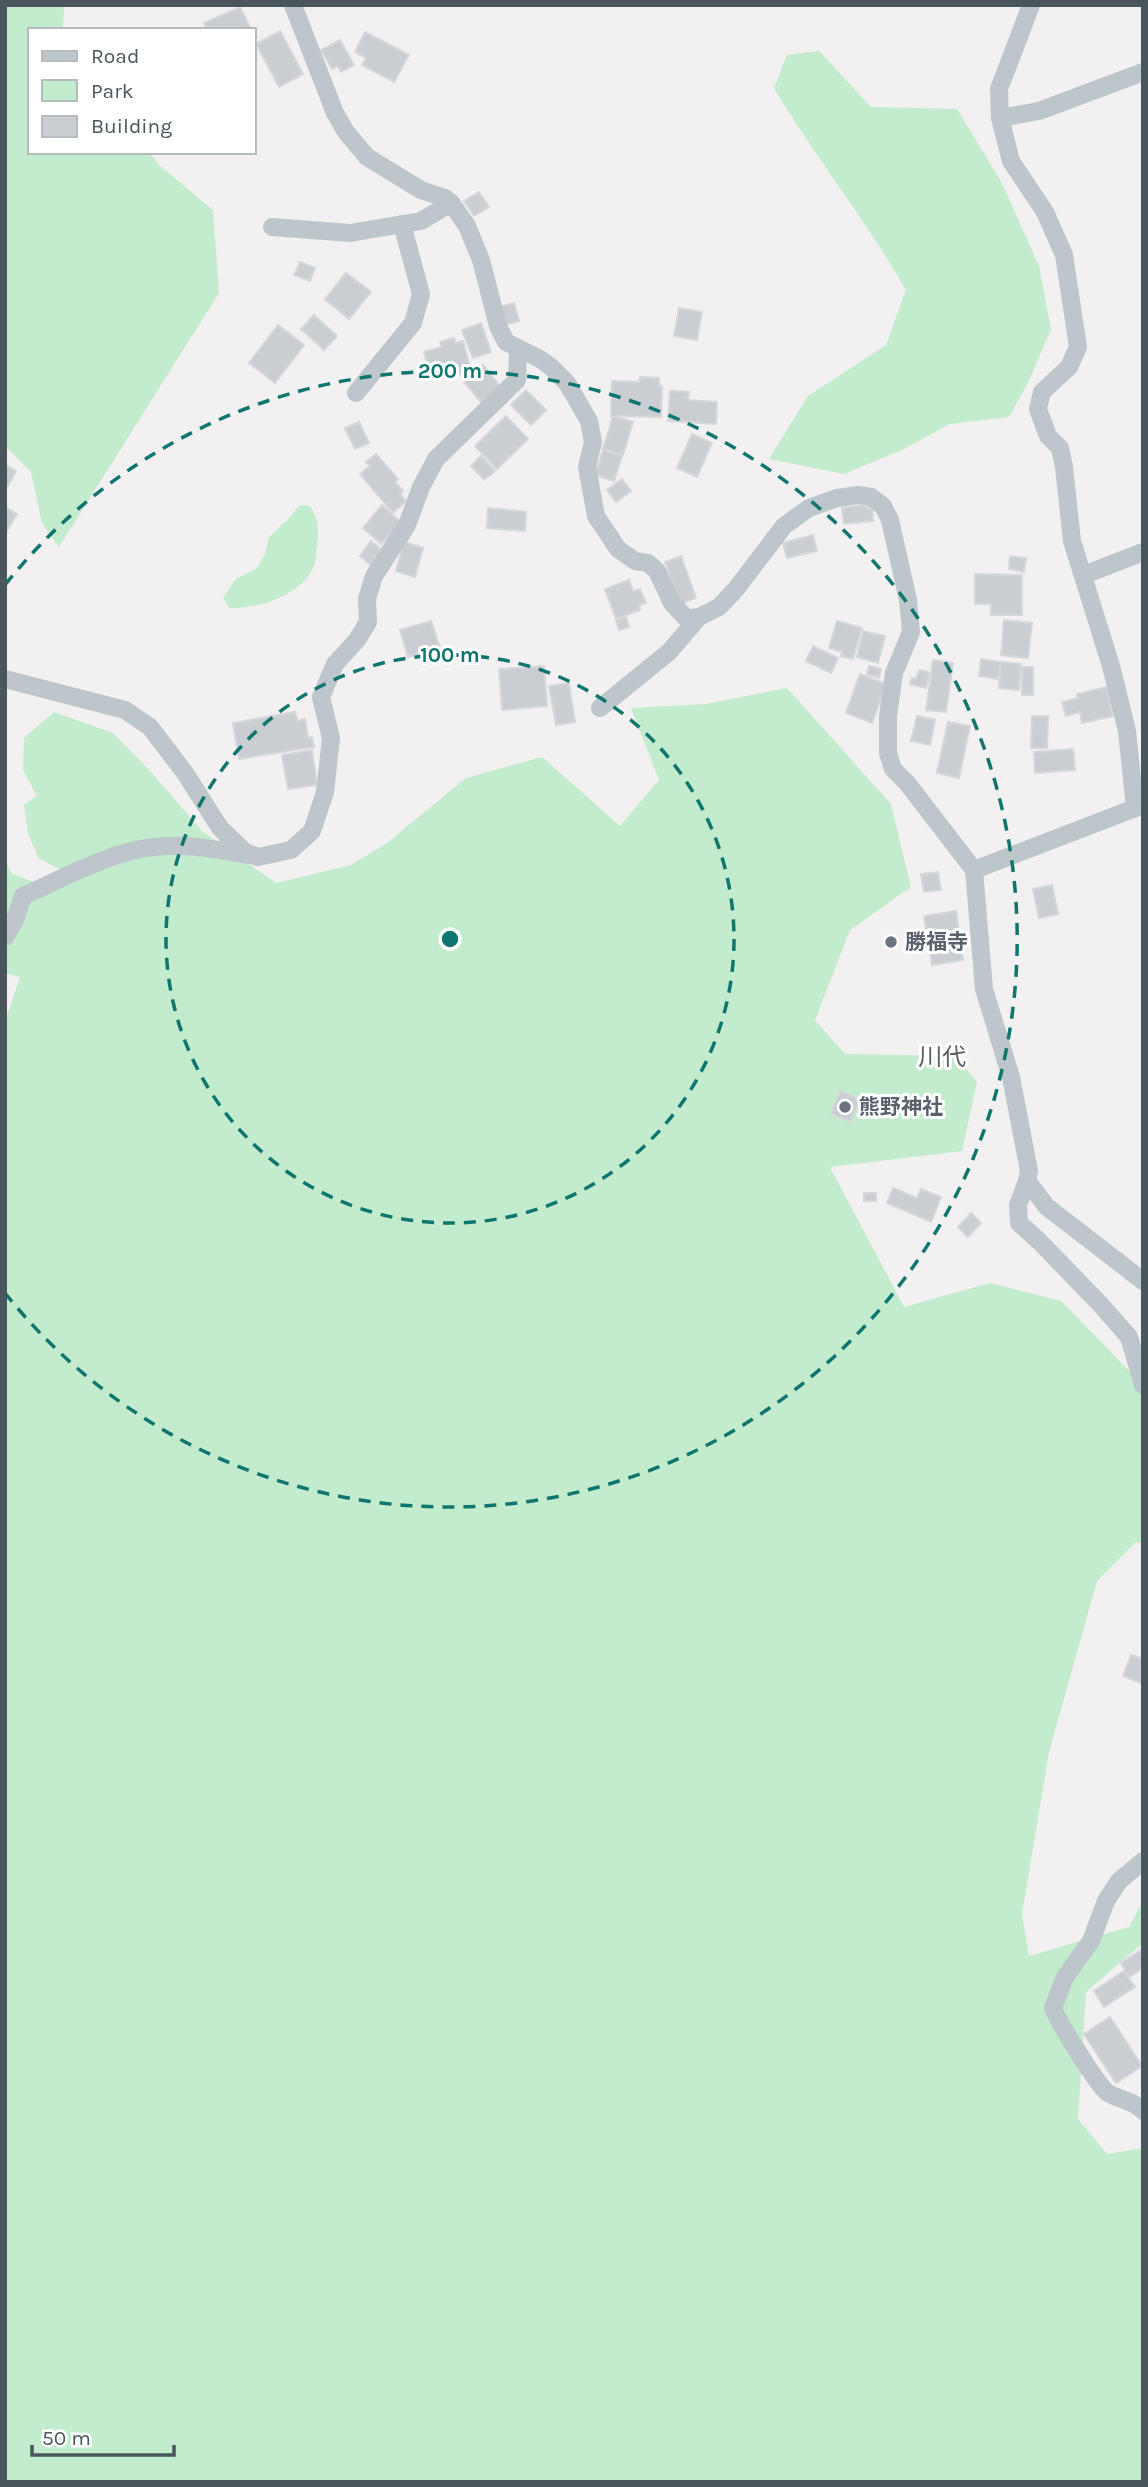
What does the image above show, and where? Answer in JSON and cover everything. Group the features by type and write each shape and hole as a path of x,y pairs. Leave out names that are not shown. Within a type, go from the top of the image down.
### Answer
{"street":[{"path":"293,5 335,113 346,132 367,157 421,190 445,198 467,226 481,260 498,326 506,342 540,359 567,383 589,421 593,442 587,467 596,516 618,549 635,561 648,563 657,571 672,603 687,619 699,617 719,607 784,526 809,508 837,498 858,495 871,498 883,506 890,520 908,600 911,632 894,673 888,716 888,753 893,769 907,783 974,870 985,989 1011,1077 1028,1171 1018,1205 1019,1223 1075,1278 1129,1337 1143,1385"},
{"path":"974,870 1139,807 1127,731 1072,541 1060,448 1048,436 1038,410 1042,392 1069,366 1078,347 1064,255 1045,212 1011,161 1000,118 999,89 1031,5"},
{"path":"1000,118 1039,111 1143,72"},
{"path":"272,228 350,233 421,221 451,203"},
{"path":"356,393 413,323 421,293 402,224"},
{"path":"5,679 125,710 150,727 185,773 220,828 245,852 258,857 290,849 312,831 325,792 331,738 321,697 335,664 357,640 368,622 367,598 374,576 407,525 421,487 436,459 517,380 519,348"},
{"path":"1084,575 1143,552"},
{"path":"600,708 669,652 699,617"},
{"path":"5,937 14,922 23,896 113,857 152,846 186,846 253,855"},
{"path":"1027,1181 1047,1207 1143,1281"},
{"path":"1143,1861 1119,1881 1106,1901 1091,1941 1065,1977 1053,2008 1060,2026 1107,2092 1137,2105 1143,2111"}],"green space":[{"path":"5,5 64,5 63,28 28,28 28,154 151,154 160,166 213,210 219,293 59,547 42,523 31,472 5,446"},
{"path":"819,51 871,107 957,109 1002,183 1039,266 1051,329 1029,381 1009,417 950,424 902,450 844,474 769,459 808,396 886,345 906,290 774,88 787,55"},
{"path":"300,505 310,506 318,525 315,561 310,574 291,592 279,598 253,606 229,608 223,598 236,579 257,568 265,554 269,537"},
{"path":"787,688 891,804 911,887 850,930 815,1020 845,1054 956,1056 977,1082 962,1151 830,1167 904,1307 990,1283 1061,1301 1143,1385 1143,1543 1136,1542 1097,1581 1049,1752 1022,1914 1029,1956 1129,1927 1143,1901 1143,1943 1086,1992 1078,2119 1107,2154 1143,2148 1143,2482 5,2482 5,1022 20,977 5,973 5,860 12,874 48,887 75,876 39,859 28,833 24,804 37,796 23,770 24,738 54,712 113,733 202,831 276,883 351,865 387,843 466,778 542,757 620,826 659,780 631,708 706,704"}],"building":[{"path":"240,7 250,27 206,28 204,23"},
{"path":"280,31 303,74 279,87 256,44"},
{"path":"365,32 409,55 394,82 362,65 366,58 355,52"},
{"path":"340,40 354,65 341,72 338,66 332,69 321,50"},
{"path":"479,192 489,207 474,216 464,201"},
{"path":"300,262 315,268 310,281 294,275"},
{"path":"346,273 371,292 349,319 325,299"},
{"path":"514,303 519,321 504,325 499,307"},
{"path":"679,308 702,312 697,340 674,336"},
{"path":"314,315 337,336 324,350 301,329"},
{"path":"481,323 491,352 473,358 462,330"},
{"path":"278,325 304,345 275,383 249,363"},
{"path":"454,338 455,343 463,341 471,371 445,378 442,373 430,376 424,352 442,347 440,342"},
{"path":"483,365 500,386 481,402 464,382"},
{"path":"640,377 659,378 659,386 662,386 661,417 611,416 612,381 639,382"},
{"path":"526,390 546,410 531,425 511,405"},
{"path":"670,391 689,392 688,400 717,402 716,424 668,421"},
{"path":"506,416 528,439 497,469 475,446"},
{"path":"613,416 633,422 623,455 603,449"},
{"path":"359,422 369,443 355,449 345,428"},
{"path":"692,434 712,443 697,477 677,468"},
{"path":"603,450 622,456 614,481 595,475"},
{"path":"376,454 398,479 395,482 403,491 400,494 406,501 393,513 360,474 370,466 366,462"},
{"path":"481,456 495,471 484,480 471,466"},
{"path":"5,465 16,471 8,486 5,485"},
{"path":"622,479 631,491 616,502 607,490"},
{"path":"382,505 401,522 381,544 363,528"},
{"path":"864,505 872,510 873,521 844,524 842,508"},
{"path":"5,507 17,514 5,534"},
{"path":"488,508 526,512 525,531 487,528"},
{"path":"813,535 817,551 787,558 783,543"},
{"path":"371,541 381,549 370,564 360,556"},
{"path":"404,542 423,548 415,577 396,571"},
{"path":"681,556 696,598 680,604 665,562"},
{"path":"1010,556 1026,558 1024,572 1009,569"},
{"path":"975,574 1022,575 1022,615 991,615 991,604 975,604"},
{"path":"629,580 633,591 640,589 646,603 639,605 640,610 616,619 605,589"},
{"path":"626,617 629,627 619,630 616,620"},
{"path":"1004,620 1032,623 1028,658 1001,655"},
{"path":"431,621 440,648 408,657 400,630"},
{"path":"837,621 862,628 853,659 841,656 842,652 829,648"},
{"path":"863,631 885,636 878,663 857,657"},
{"path":"813,646 838,658 831,673 806,661"},
{"path":"981,659 1001,662 998,679 979,676"},
{"path":"933,660 953,663 946,712 926,710"},
{"path":"1001,662 1021,664 1019,690 999,688"},
{"path":"544,666 547,706 502,710 499,669"},
{"path":"869,666 881,669 879,678 867,674"},
{"path":"1022,667 1033,667 1033,695 1022,695"},
{"path":"919,670 930,673 926,688 910,684 912,678 916,679"},
{"path":"860,674 886,684 872,723 846,713"},
{"path":"569,683 575,722 556,725 549,686"},
{"path":"1107,687 1113,716 1082,723 1080,712 1066,716 1062,702 1078,698 1077,694"},
{"path":"295,712 297,721 305,719 308,738 312,737 314,747 239,759 233,723"},
{"path":"917,716 935,720 930,745 911,741"},
{"path":"1032,716 1048,716 1047,748 1031,748"},
{"path":"948,722 970,726 959,778 937,773"},
{"path":"1073,749 1075,770 1035,773 1034,752"},
{"path":"312,750 317,785 288,789 282,755"},
{"path":"938,872 941,890 924,892 921,874"},
{"path":"1052,885 1058,914 1039,918 1033,889"},
{"path":"956,911 963,960 932,965 924,916"},
{"name":"熊野神社","path":"840,1091 860,1099 850,1122 831,1114"},
{"path":"893,1188 917,1198 921,1189 941,1197 931,1222 887,1203"},
{"path":"864,1193 876,1193 876,1201 864,1201"},
{"path":"971,1213 981,1223 968,1237 958,1227"},
{"path":"1131,1655 1143,1659 1143,1684 1123,1676"},
{"path":"1141,1950 1143,1968 1129,1977 1121,1963"},
{"path":"1124,1971 1135,1987 1104,2007 1094,1991"},
{"path":"1110,2017 1142,2066 1116,2083 1084,2034"}],"place":[{"name":"勝福寺","path":"891,942"},
{"name":"熊野神社","path":"845,1107"}],"district":[{"name":"川代","path":"942,1057"}]}
